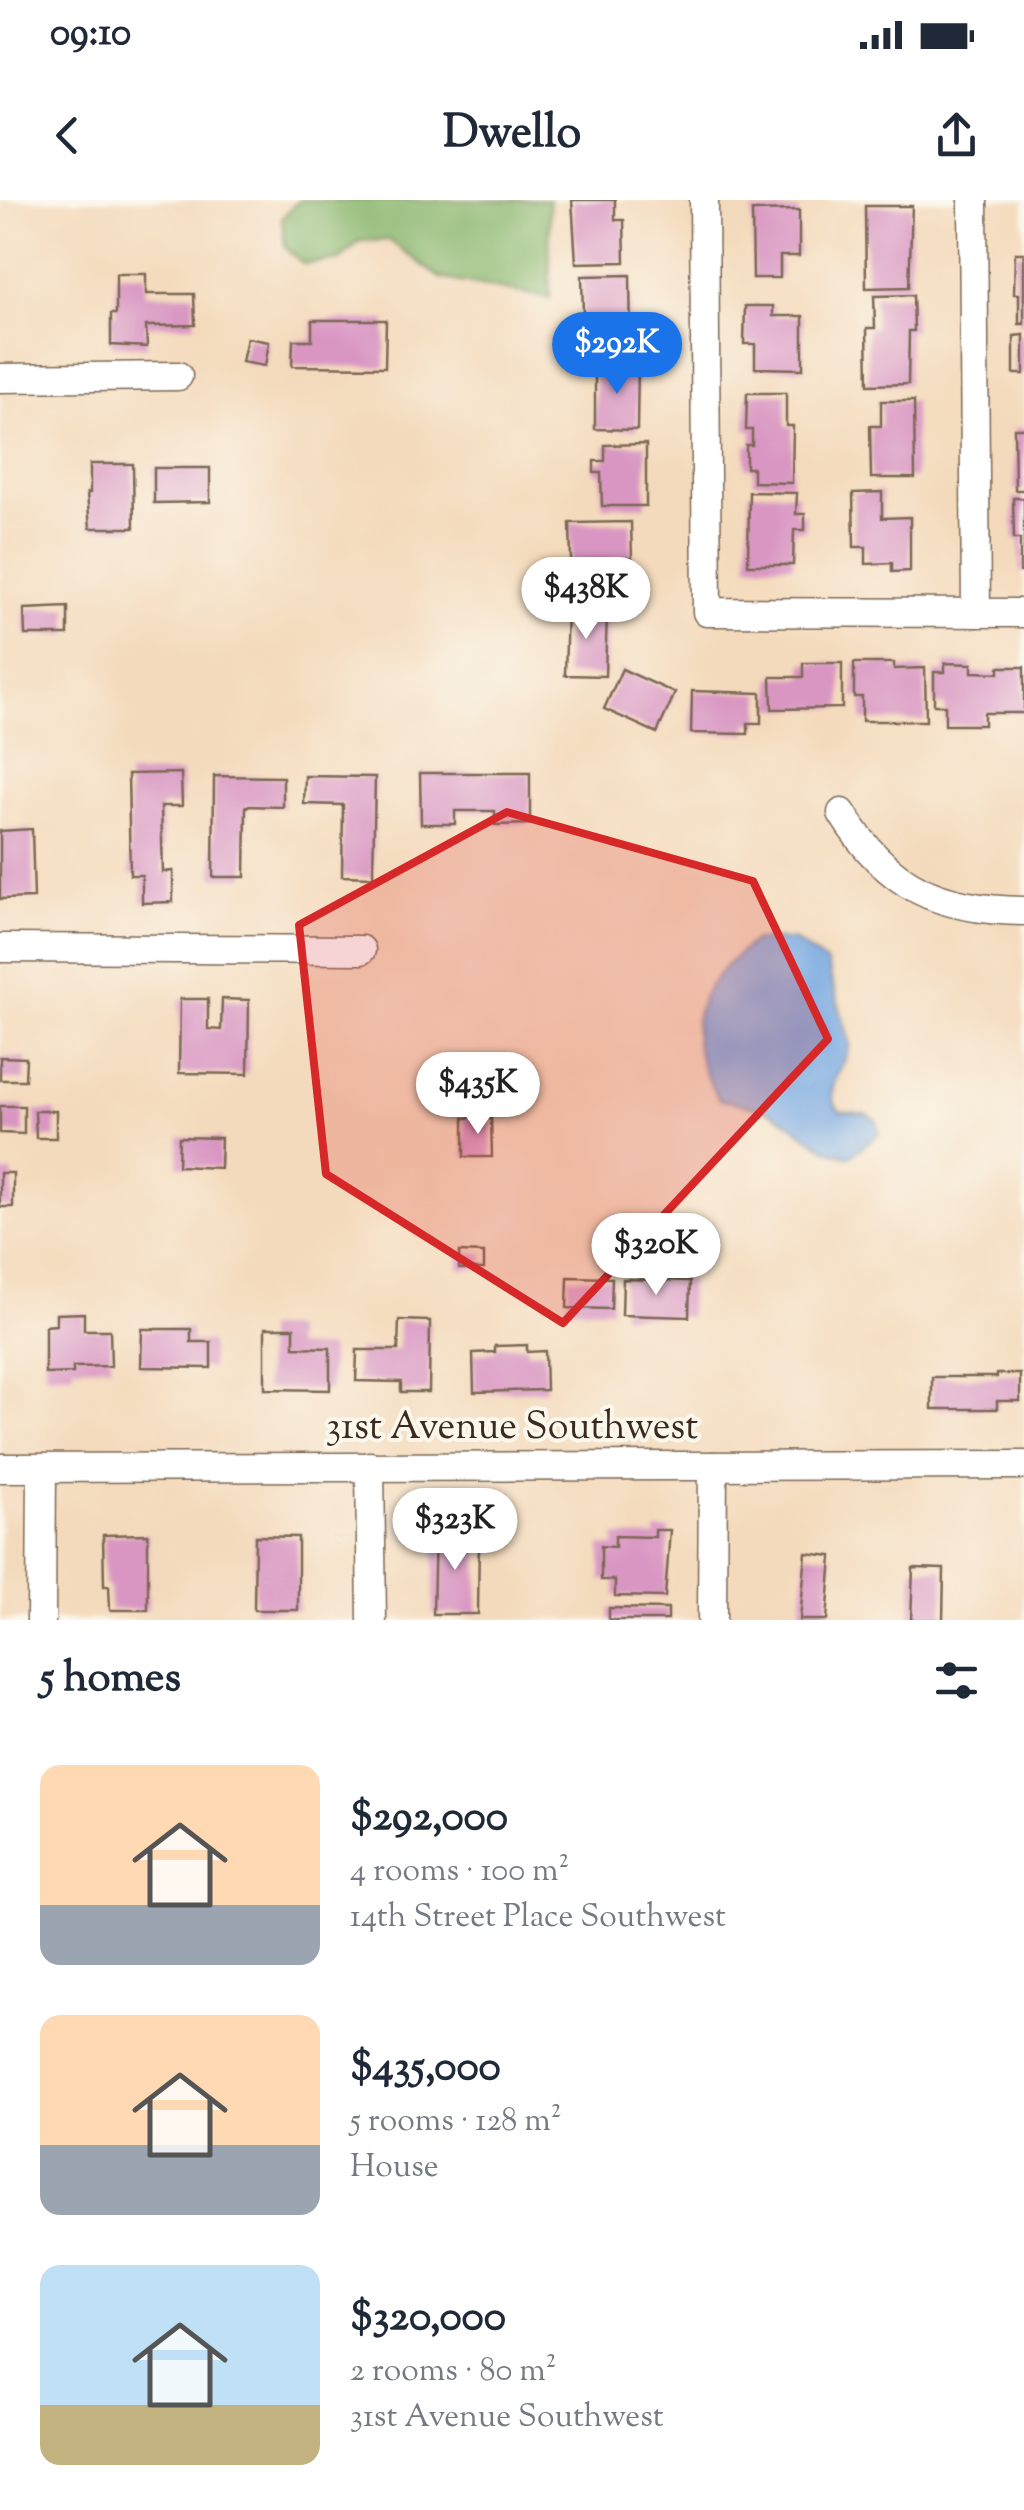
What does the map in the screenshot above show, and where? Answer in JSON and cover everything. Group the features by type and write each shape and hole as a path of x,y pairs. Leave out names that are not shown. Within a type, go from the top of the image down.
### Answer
{"street":[{"path":"704,200 707,612 1024,613"},
{"path":"973,200 976,613"},
{"path":"0,378 178,376"},
{"path":"842,814 874,857 914,889 966,908 1024,911"},
{"path":"0,948 361,950"},
{"name":"31st Avenue Southwest","path":"0,1468 1024,1464"},
{"path":"370,1466 372,1620"},
{"path":"712,1620 713,1466"},
{"path":"41,1620 42,1470"}],"highlighted area":[{"path":"507,812 753,881 828,1039 563,1323 326,1174 299,925"}],"green space":[{"path":"299,200 549,200 550,298 440,278 389,240 359,241 340,260 303,264 285,247 282,218"}],"water":[{"path":"755,940 793,940 826,962 850,1043 833,1086 834,1103 840,1111 866,1114 877,1121 879,1134 850,1156 829,1150 766,1110 719,1099 706,1074 695,1030 698,1011 718,976"}],"building":[{"path":"572,200 615,200 615,220 624,220 625,262 576,263"},
{"path":"865,206 912,206 909,287 866,288"},
{"path":"799,210 799,256 780,256 780,278 753,278 752,211"},
{"path":"1015,253 1024,253 1024,324 1019,324 1019,294 1014,294"},
{"path":"116,274 146,274 146,294 194,294 195,325 146,326 147,347 111,345"},
{"path":"630,275 631,347 574,348 573,316 583,316 582,276"},
{"path":"913,295 914,331 909,331 908,384 868,385 867,328 875,328 874,296"},
{"path":"745,306 773,306 773,316 803,316 803,369 755,368 755,344 744,344"},
{"path":"312,320 386,320 385,367 292,366 293,340 312,340"},
{"path":"1024,335 1024,374 1014,374 1014,336"},
{"path":"247,338 269,342 265,366 242,362"},
{"path":"604,362 638,362 637,430 595,429 595,373 604,373"},
{"path":"747,393 786,393 786,426 793,426 792,483 753,482 753,468 746,468 746,445 752,445 752,430 746,430"},
{"path":"881,401 914,401 915,478 871,478 870,426 881,426"},
{"path":"1014,428 1024,428 1024,490 1015,490"},
{"path":"646,444 646,506 602,506 601,473 594,473 594,461 605,461 605,445"},
{"path":"90,464 133,464 134,528 90,528"},
{"path":"154,468 210,468 210,502 154,503"},
{"path":"749,492 797,493 796,514 805,514 805,530 794,530 793,565 748,565"},
{"path":"882,492 882,518 910,517 910,571 892,572 892,563 866,564 866,547 854,547 853,493"},
{"path":"1013,498 1024,498 1024,572 1020,572 1020,539 1014,539"},
{"path":"631,522 632,558 619,558 620,595 572,596 570,523"},
{"path":"68,607 68,635 25,635 24,609"},
{"path":"567,608 607,609 605,676 565,675"},
{"path":"803,663 842,663 842,708 772,709 771,677 803,677"},
{"path":"854,663 894,663 894,669 925,668 926,721 862,721 862,697 854,697"},
{"path":"945,663 972,664 972,672 999,673 999,667 1024,667 1024,713 984,713 984,725 945,725 945,705 934,705 934,672 945,672"},
{"path":"622,669 675,693 657,733 604,709"},
{"path":"692,691 761,693 761,723 748,723 748,734 691,733"},
{"path":"181,773 182,806 161,806 163,872 173,871 173,902 142,903 142,875 130,875 128,774"},
{"path":"420,773 530,773 530,824 495,825 495,811 455,811 455,824 421,824"},
{"path":"214,776 283,777 283,807 246,806 245,877 213,877"},
{"path":"305,776 375,777 373,877 342,876 343,805 304,804"},
{"path":"32,829 34,898 0,899 0,831"},
{"path":"180,999 208,999 208,1029 221,1030 222,999 249,1000 248,1074 179,1073"},
{"path":"0,1057 26,1058 25,1080 0,1080"},
{"path":"0,1106 24,1106 24,1134 0,1133"},
{"path":"35,1111 56,1111 56,1138 36,1138"},
{"path":"491,1117 492,1157 464,1157 464,1118"},
{"path":"179,1137 221,1138 220,1168 178,1166"},
{"path":"0,1173 13,1173 13,1207 0,1207"},
{"path":"459,1252 484,1253 484,1269 459,1269"},
{"path":"568,1277 612,1278 611,1309 567,1308"},
{"path":"623,1279 690,1281 689,1317 622,1315"},
{"path":"84,1313 84,1330 110,1330 111,1366 73,1367 73,1373 45,1374 45,1326 56,1325 56,1314"},
{"path":"399,1320 430,1321 429,1392 401,1392 401,1382 356,1381 357,1350 398,1350"},
{"path":"265,1328 294,1328 294,1347 330,1348 330,1390 265,1389"},
{"path":"142,1329 191,1329 191,1342 211,1342 211,1368 141,1367"},
{"path":"527,1345 527,1352 545,1351 546,1390 474,1392 473,1353 495,1352 495,1346"},
{"path":"1020,1374 1020,1401 997,1401 997,1409 932,1409 932,1377"},
{"path":"435,1525 458,1526 458,1537 479,1538 478,1614 433,1614"},
{"path":"655,1530 670,1530 665,1597 615,1596 615,1580 601,1580 601,1546 615,1547 615,1536 655,1537"},
{"path":"148,1534 148,1610 110,1610 109,1586 104,1586 103,1535"},
{"path":"255,1536 298,1537 298,1610 254,1610"},
{"path":"806,1553 832,1556 827,1620 800,1620"},
{"path":"913,1568 944,1569 943,1620 911,1620"},
{"path":"609,1608 668,1609 668,1620 609,1620"}]}
